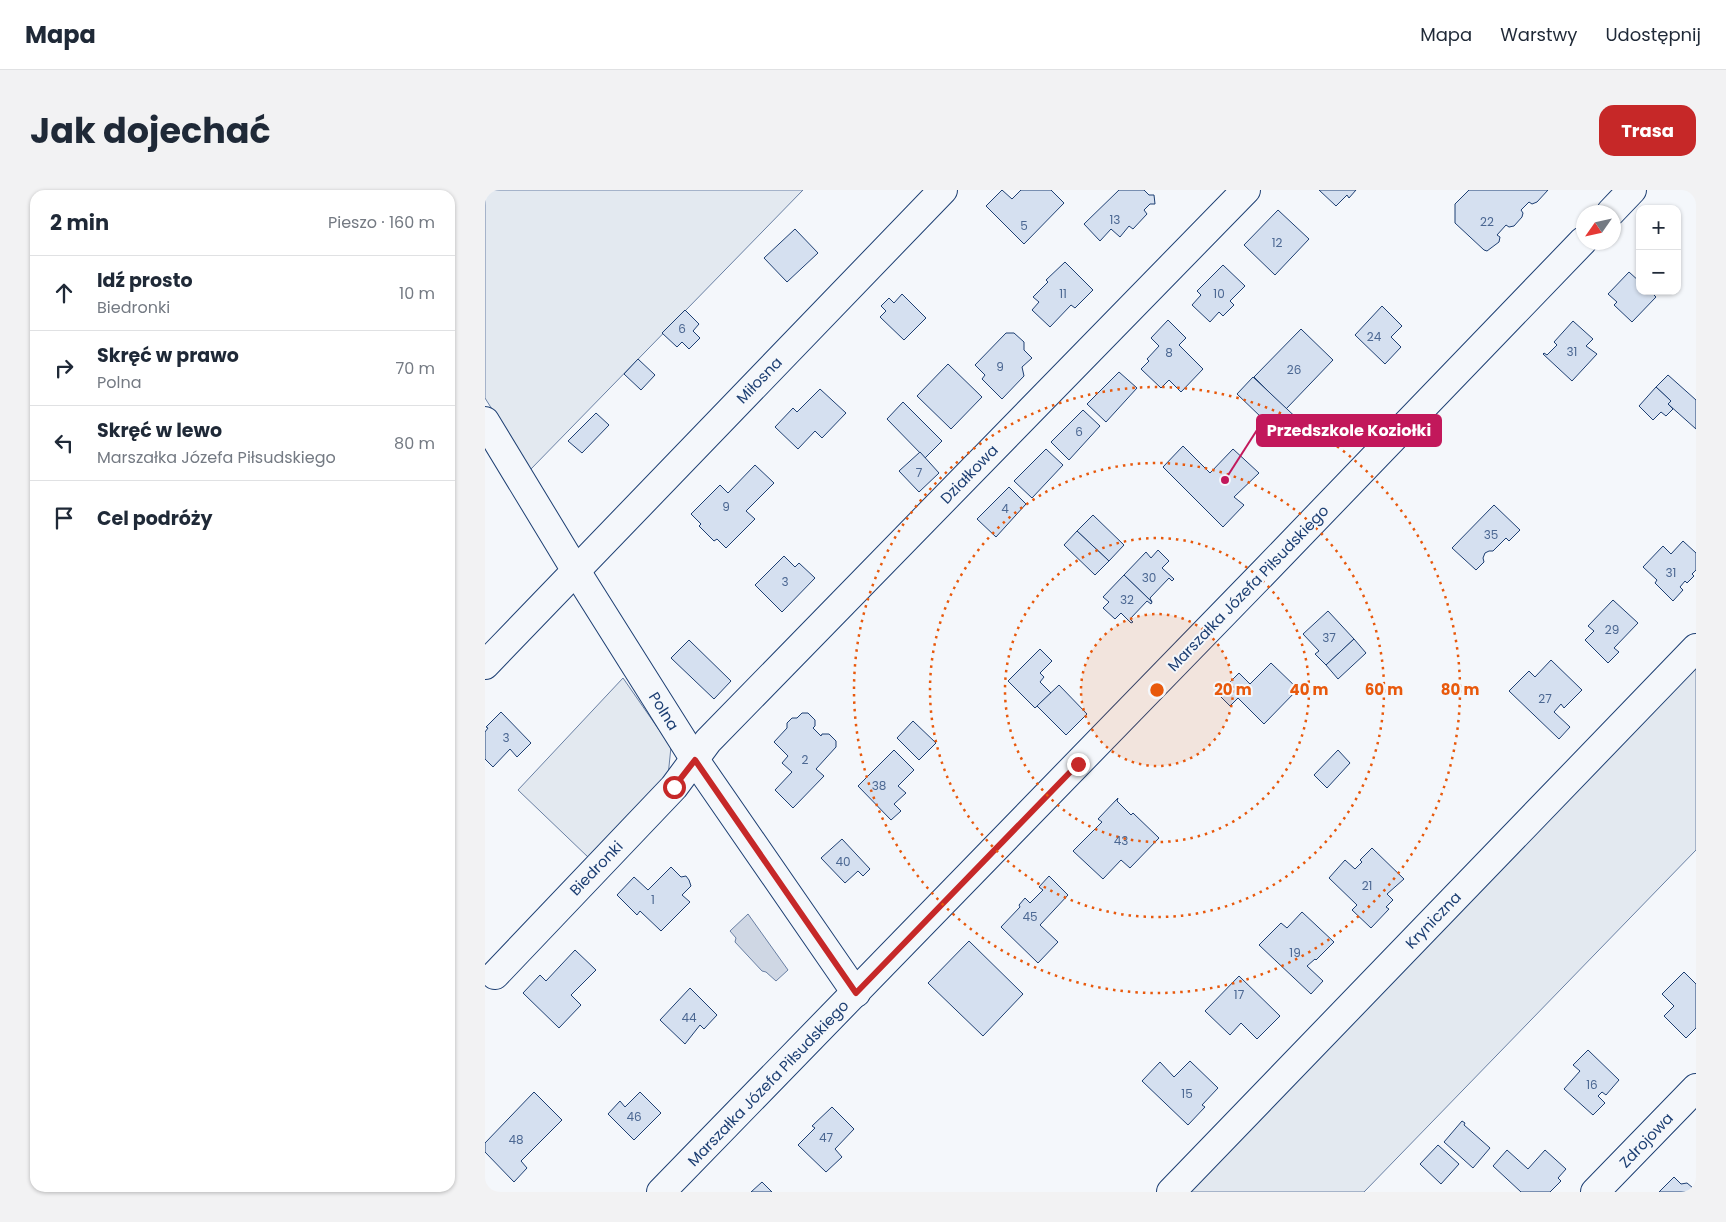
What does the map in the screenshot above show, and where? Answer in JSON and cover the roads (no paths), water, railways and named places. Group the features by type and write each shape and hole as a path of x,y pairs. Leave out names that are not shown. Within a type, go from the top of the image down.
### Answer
{"street":[{"name":"Miłosna","path":"485,665 943,190"},
{"name":"Działkowa","path":"695,760 708,741 1246,190"},
{"path":"1618,205 1632,190"},
{"name":"Marszałka Józefa Piłsudskiego","path":"661,1192 1576,248"},
{"name":"Polna","path":"485,422 695,760 856,993"},
{"name":"Kryniczna","path":"1171,1192 1696,648"},
{"name":"Biedronki","path":"495,975 674,787 695,760"},
{"name":"Zdrojowa","path":"1595,1192 1696,1088"}],"place":[{"name":"Przedszkole Koziołki","path":"1225,480"}]}
